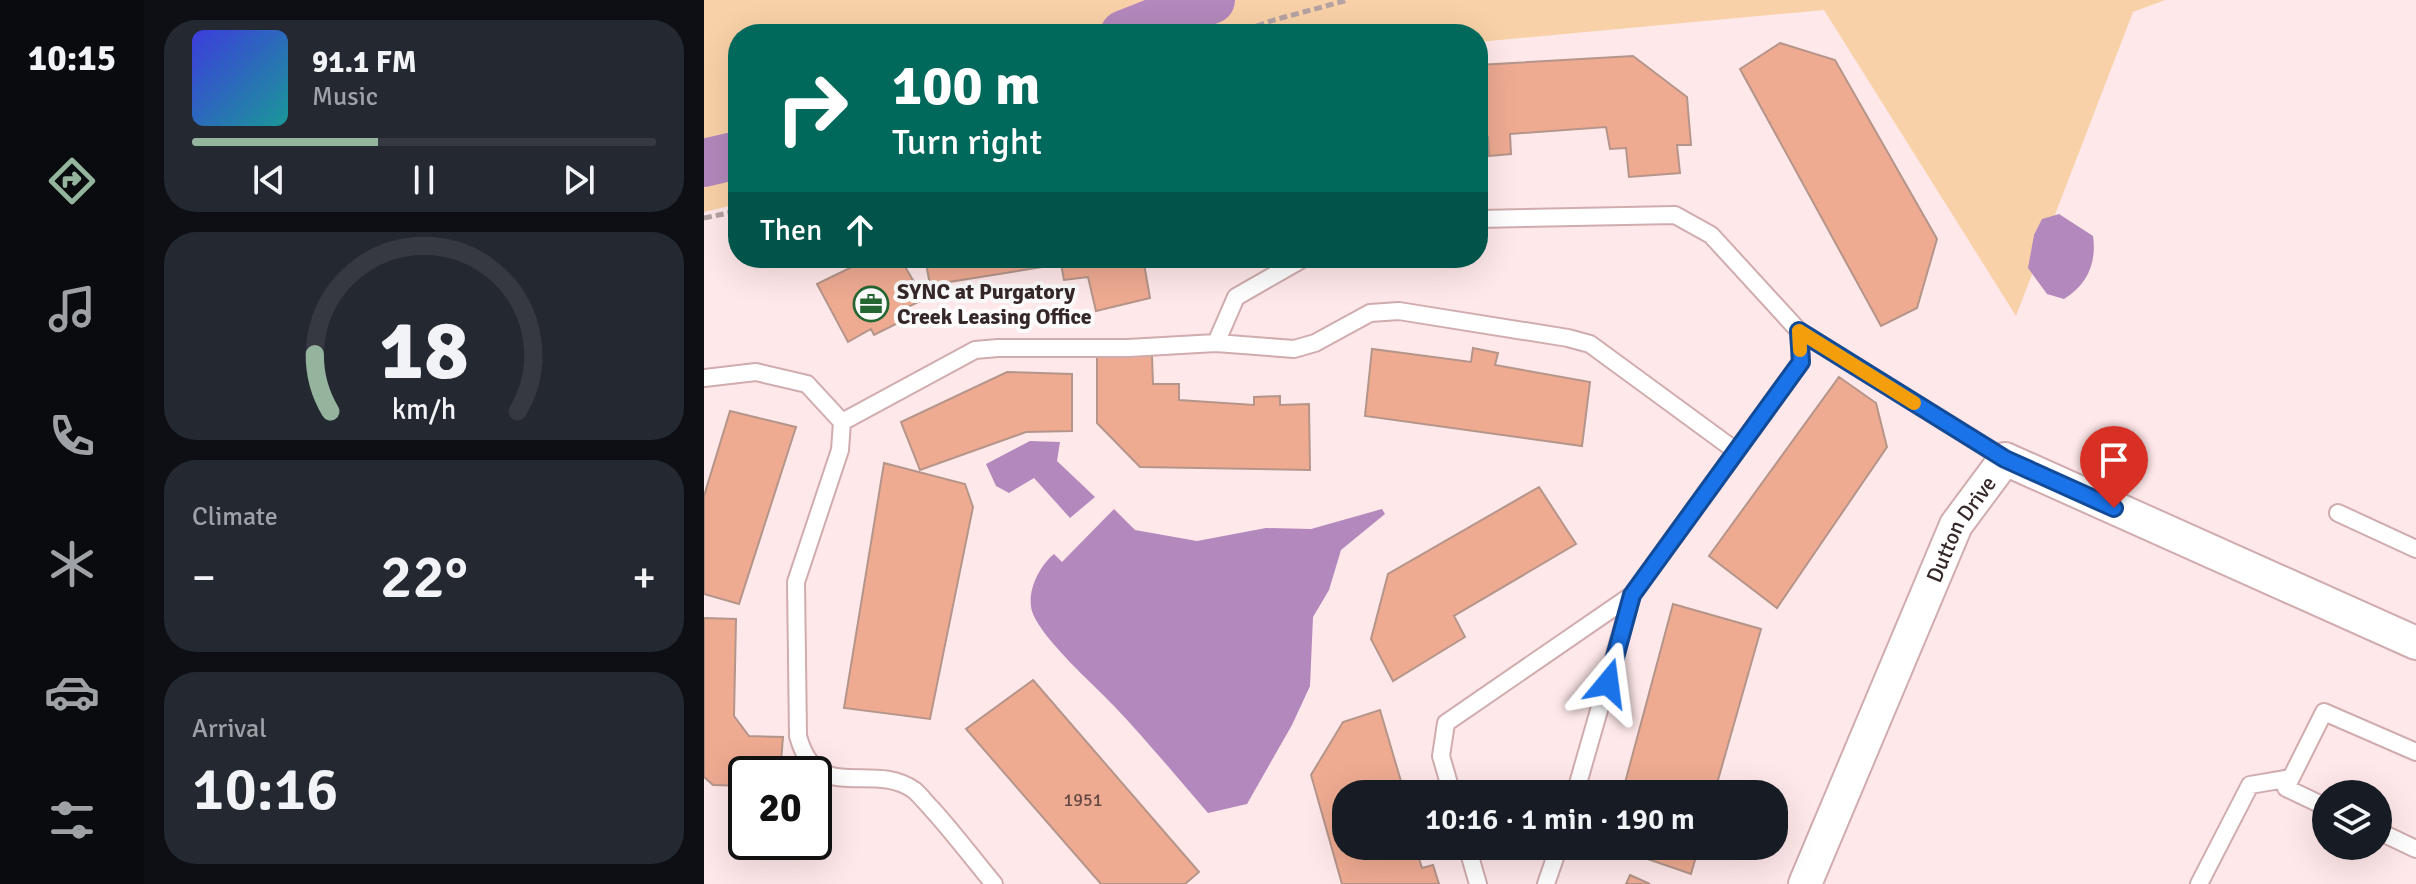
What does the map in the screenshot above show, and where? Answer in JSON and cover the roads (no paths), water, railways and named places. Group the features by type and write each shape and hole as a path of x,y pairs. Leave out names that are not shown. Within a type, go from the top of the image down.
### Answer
{"street":[{"name":"Dutton Drive","path":"1805,884 1956,525 2005,459 2416,643"}],"lane":[{"path":"1488,219 1675,215 1711,235 1799,331 2005,459"},
{"path":"1216,343 1236,297 1287,268"},
{"path":"842,422 975,350 1128,348 1216,343 1294,349 1315,343 1370,313 1399,311 1590,344 1736,451"},
{"path":"1448,780 1441,756 1446,723 1632,595 1801,362 1799,331"},
{"path":"704,378 756,372 807,384 842,422 840,450 796,582 798,736 803,754 814,769 832,778 889,780 914,790 994,884"},
{"path":"2338,513 2416,549"},
{"path":"1579,780 1632,595"},
{"path":"2312,800 2286,788 2324,712 2416,752"},
{"path":"2199,884 2250,785 2291,778"},
{"path":"2392,838 2416,849"},
{"path":"1471,860 1478,884"},
{"path":"1546,884 1554,860"}],"waterway":[{"path":"1150,24 1211,0"},
{"path":"704,163 728,157"}],"place":[{"name":"SYNC at Purgatory Creek Leasing Office","path":"871,304"}]}
